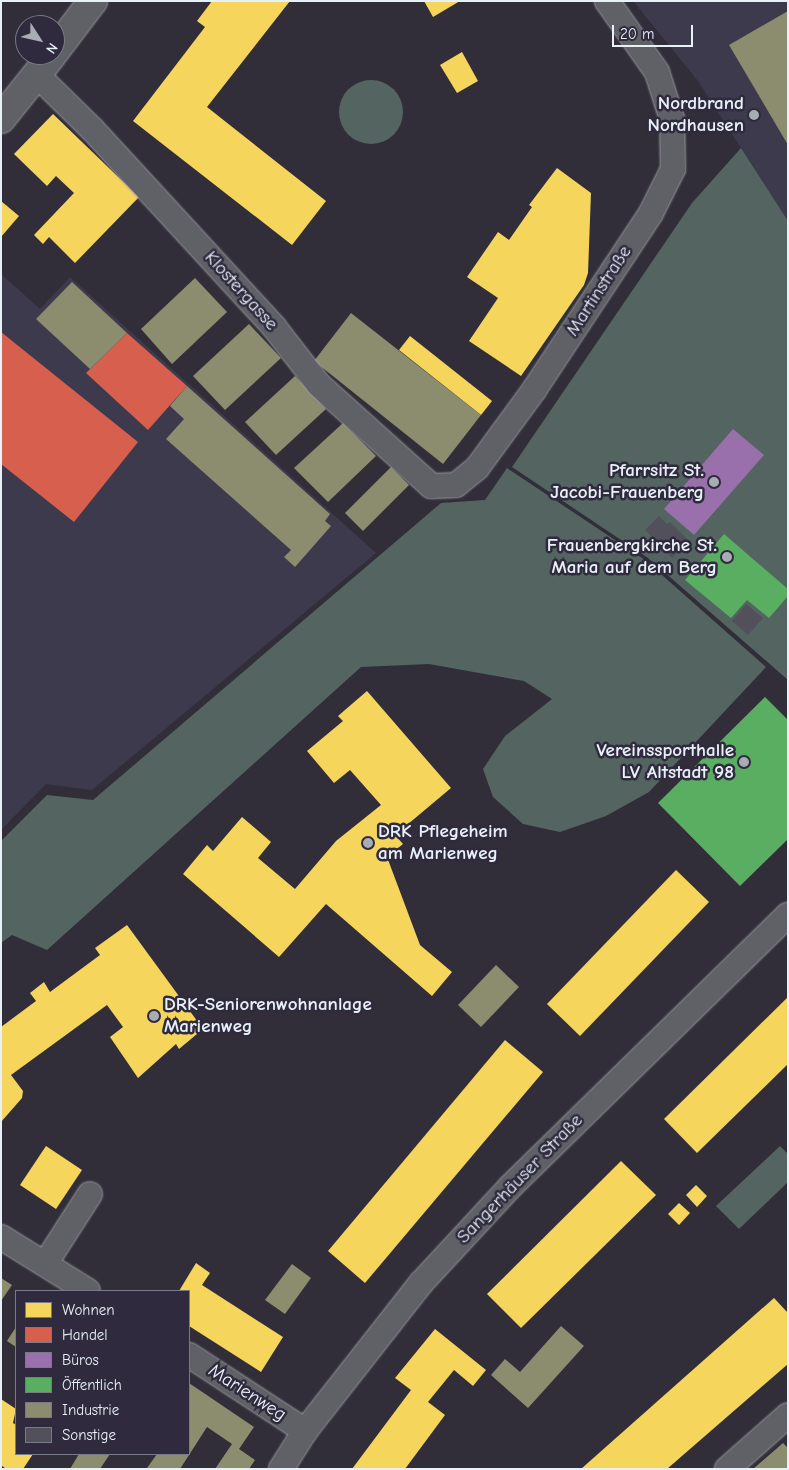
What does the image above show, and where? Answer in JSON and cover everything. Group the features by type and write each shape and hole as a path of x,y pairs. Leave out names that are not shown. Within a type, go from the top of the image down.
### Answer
{"main road":[{"path":"65,38 93,1"},
{"path":"1,119 44,65"}],"street":[{"name":"Martinstraße","path":"456,485 477,468 534,390 651,213 673,169 672,119 657,72 607,1"},
{"name":"Klostergasse","path":"44,65 93,130 274,326 319,385 431,486 456,485"},
{"name":"Sangerhäuser Straße","path":"281,1469 305,1431 422,1282 510,1187 788,915"},
{"path":"45,1264 90,1194"},
{"path":"1,1237 86,1290"},
{"name":"Marienweg","path":"190,1356 305,1431"},
{"path":"727,1469 788,1415"}],"shaded area":[{"name":"Nordbrand Nordhausen","path":"633,1 788,1 788,221 698,81"},
{"path":"365,80 377,80 394,89 401,100 403,112 401,124 394,135 377,144 365,144 353,139 344,130 339,118 339,106 344,94 353,85"},
{"path":"741,148 788,221 788,680 648,558 512,467 692,203"},
{"path":"1,274 40,309 70,277 376,553 92,790 46,784 1,830"},
{"path":"507,468 645,560 766,667 649,792 606,816 560,832 523,824 493,797 483,769 505,736 552,699 524,681 429,664 361,667 47,950 12,935 1,943 1,841 47,795 93,800 441,503 485,500"},
{"path":"780,1146 788,1154 788,1182 739,1229 716,1206"}],"building: Wohnen":[{"path":"212,1 290,1 207,107 326,201 292,245 133,121 205,27 197,21"},
{"path":"424,1 460,1 433,17"},
{"path":"462,52 478,81 457,93 440,65"},
{"path":"53,114 139,197 75,263 49,237 43,244 34,235 74,193 56,176 47,186 14,154"},
{"path":"557,168 591,193 588,273 584,285 521,376 469,341 498,298 467,277 498,232 509,240 532,207 529,205"},
{"path":"1,201 19,216 1,237"},
{"path":"410,336 492,401 481,415 399,350"},
{"name":"DRK Pflegeheim am Marienweg","path":"367,691 451,788 395,835 403,844 387,857 420,945 452,972 432,996 326,904 279,957 183,874 207,845 213,851 242,817 271,842 258,858 295,889 336,841 381,805 350,770 334,783 307,751 343,721 338,716"},
{"path":"676,870 709,902 580,1036 547,1004"},
{"name":"DRK-Seniorenwohnanlage Marienweg","path":"127,925 203,1029 179,1049 176,1044 138,1078 110,1037 123,1027 107,1005 11,1075 23,1091 22,1098 1,1122 1,1027 36,1001 30,993 44,982 50,992 100,955 95,948"},
{"path":"788,997 788,1064 697,1153 664,1119"},
{"path":"505,1040 543,1072 365,1283 328,1251"},
{"path":"46,1146 82,1170 56,1209 20,1185"},
{"path":"621,1161 656,1195 521,1328 487,1294"},
{"path":"696,1185 707,1196 697,1207 686,1195"},
{"path":"679,1203 690,1213 679,1225 668,1214"},
{"path":"196,1263 210,1273 202,1285 283,1337 261,1372 190,1327 190,1290 180,1290"},
{"path":"774,1298 788,1313 788,1364 667,1469 581,1469"},
{"path":"435,1329 486,1370 473,1386 454,1370 428,1402 445,1415 405,1469 352,1469 411,1390 395,1378"},
{"path":"1,1399 15,1408 13,1423 15,1424 15,1455 32,1455 23,1469 6,1469 1,1465"}],"building: Handel":[{"path":"1,332 138,442 74,522 1,464"},
{"path":"127,333 187,386 148,430 86,373"}],"building: Büros":[{"name":"Pfarrsitz St. Jacobi-Frauenberg","path":"733,429 764,455 694,535 664,509"}],"building: Öffentlich":[{"name":"Frauenbergkirche St. Maria auf dem Berg","path":"724,534 788,589 788,596 769,618 747,600 731,618 685,580"},
{"name":"Vereinssporthalle LV Altstadt 98","path":"765,697 788,720 788,839 740,886 658,803"}],"building: Industrie":[{"path":"788,11 788,145 729,45"},
{"path":"195,278 227,312 172,364 141,329"},
{"path":"72,282 127,333 90,369 36,319"},
{"path":"351,313 481,415 443,464 314,361"},
{"path":"249,324 281,358 225,410 193,376"},
{"path":"295,376 326,409 276,455 245,422"},
{"path":"187,386 330,514 325,521 331,526 295,567 284,557 291,550 166,439 184,419 170,406"},
{"path":"343,423 376,456 328,502 294,468"},
{"path":"391,467 409,485 363,531 345,513"},
{"path":"496,965 519,987 481,1027 458,1005"},
{"path":"292,1264 311,1278 285,1314 265,1300"},
{"path":"1,1278 12,1285 1,1301"},
{"path":"561,1326 584,1346 528,1408 491,1375 505,1359 520,1372"},
{"path":"15,1329 15,1346 7,1341"},
{"path":"190,1384 254,1427 239,1449 255,1460 249,1469 215,1469 232,1444 207,1427 190,1453"},
{"path":"783,1443 788,1448 788,1469 753,1469"},
{"path":"78,1455 109,1455 100,1469 70,1469"},
{"path":"156,1455 189,1455 180,1469 147,1468"}],"building: Sonstige":[{"path":"659,516 667,524 670,522 689,541 672,558 645,530"},
{"path":"746,604 763,618 748,635 732,621"}],"place":[{"name":"Nordbrand Nordhausen","path":"754,115"},
{"name":"Pfarrsitz St. Jacobi-Frauenberg","path":"714,482"},
{"name":"Frauenbergkirche St. Maria auf dem Berg","path":"727,557"},
{"name":"Vereinssporthalle LV Altstadt 98","path":"744,762"},
{"name":"DRK Pflegeheim am Marienweg","path":"368,843"},
{"name":"DRK-Seniorenwohnanlage Marienweg","path":"154,1016"}]}
